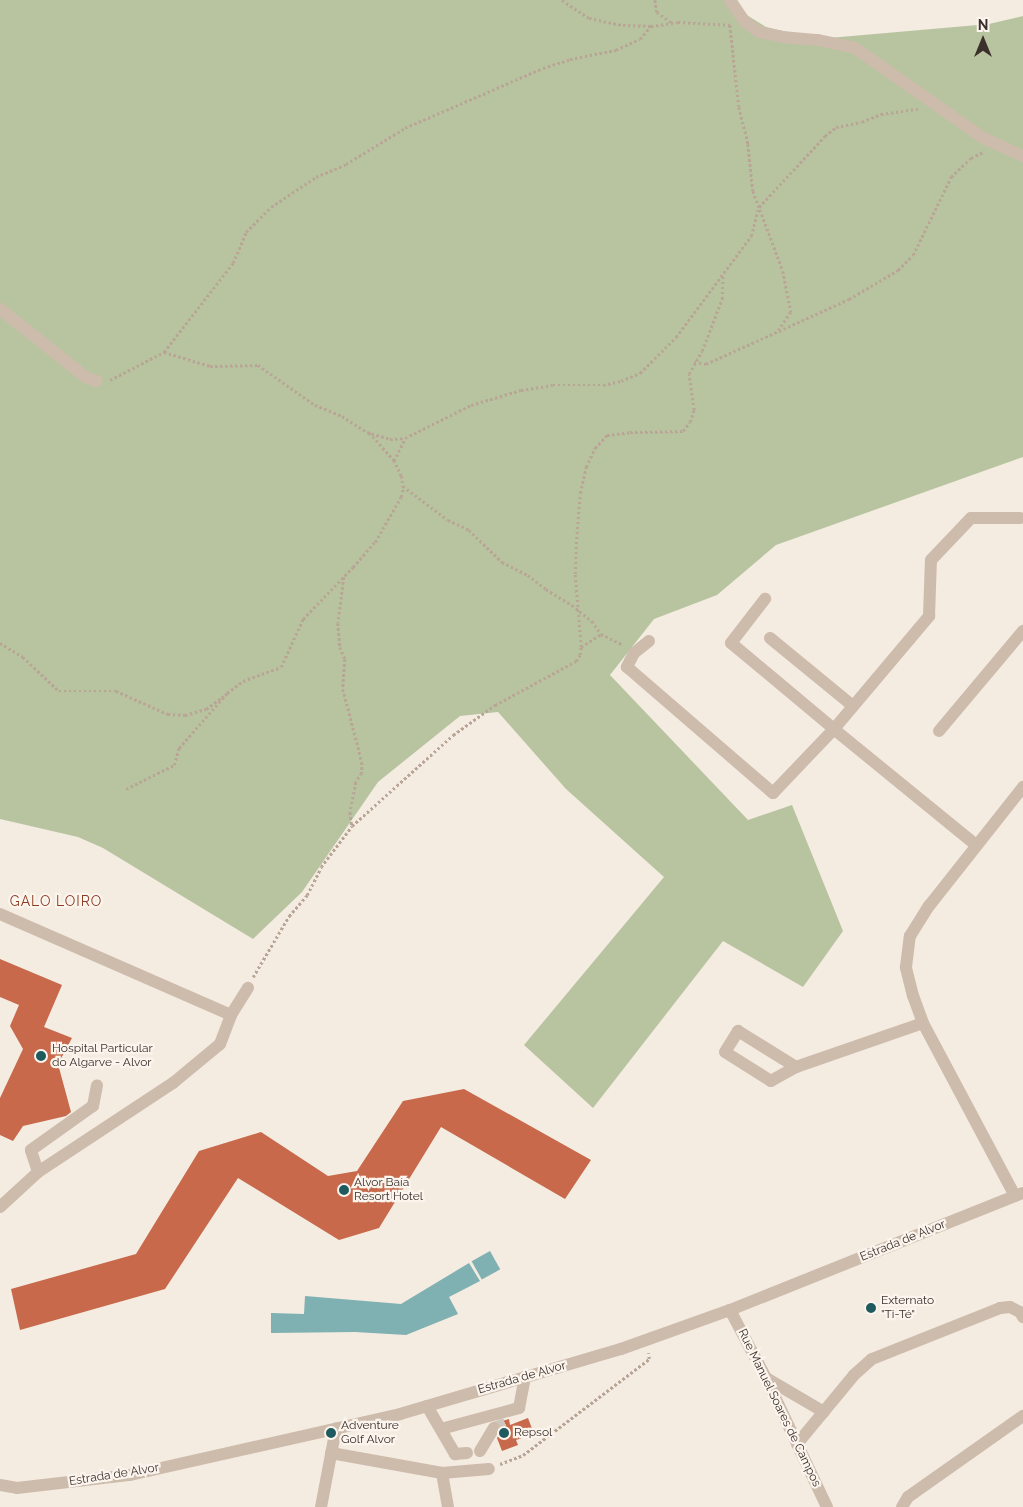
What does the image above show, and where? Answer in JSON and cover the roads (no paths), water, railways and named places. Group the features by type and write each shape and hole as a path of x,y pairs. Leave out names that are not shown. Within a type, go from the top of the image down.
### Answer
{"street":[{"path":"730,0 745,22 759,32 782,37 818,40 855,48 983,138 1023,156"},
{"path":"0,309 87,378 97,381"},
{"path":"650,641 634,653 627,667 773,793 834,729 929,616 931,560 971,518 1020,518"},
{"path":"765,599 731,643 976,845"},
{"path":"939,732 1023,631"},
{"path":"770,638 853,706"},
{"path":"1019,1194 923,1022 913,996 906,967 910,936 929,906 1023,787"},
{"path":"0,914 231,1015"},
{"path":"0,1207 38,1172 180,1078 220,1044 231,1015 248,988"},
{"path":"796,1066 738,1031 725,1052 771,1081 796,1066 923,1022"},
{"path":"38,1172 31,1150 93,1106 97,1085"},
{"name":"Estrada de Alvor","path":"0,1486 17,1488 130,1475 427,1406 646,1340 730,1310 1019,1194"},
{"path":"797,1444 854,1375 872,1359 1000,1308 1010,1307 1020,1312 1023,1317"},
{"name":"Rue Manuel Soares de Campos","path":"730,1310 766,1378 827,1507"},
{"path":"510,1422 519,1408 525,1377"},
{"path":"766,1378 824,1412"},
{"path":"427,1406 455,1454 474,1452 494,1428"},
{"path":"441,1430 519,1408"},
{"path":"902,1507 908,1497 1023,1416"},
{"path":"321,1507 336,1428"},
{"path":"331,1453 442,1473 489,1469"},
{"path":"442,1473 448,1507"}],"water":[{"path":"490,1251 500,1269 482,1280 472,1261"},
{"path":"469,1263 480,1281 449,1297 458,1314 406,1335 355,1332 271,1333 271,1313 304,1314 305,1296 401,1304"}],"tunnel":[{"path":"494,1428 510,1422"}],"place":[{"name":"Hospital Particular do Algarve - Alvor","path":"41,1056"},
{"name":"Alvor Baía Resort Hotel","path":"344,1190"},
{"name":"Externato \"Ti-Té\"","path":"871,1308"},
{"name":"Adventure Golf Alvor","path":"331,1433"},
{"name":"Repsol","path":"504,1433"}],"district":[{"name":"GALO LOIRO","path":"56,901"}]}
